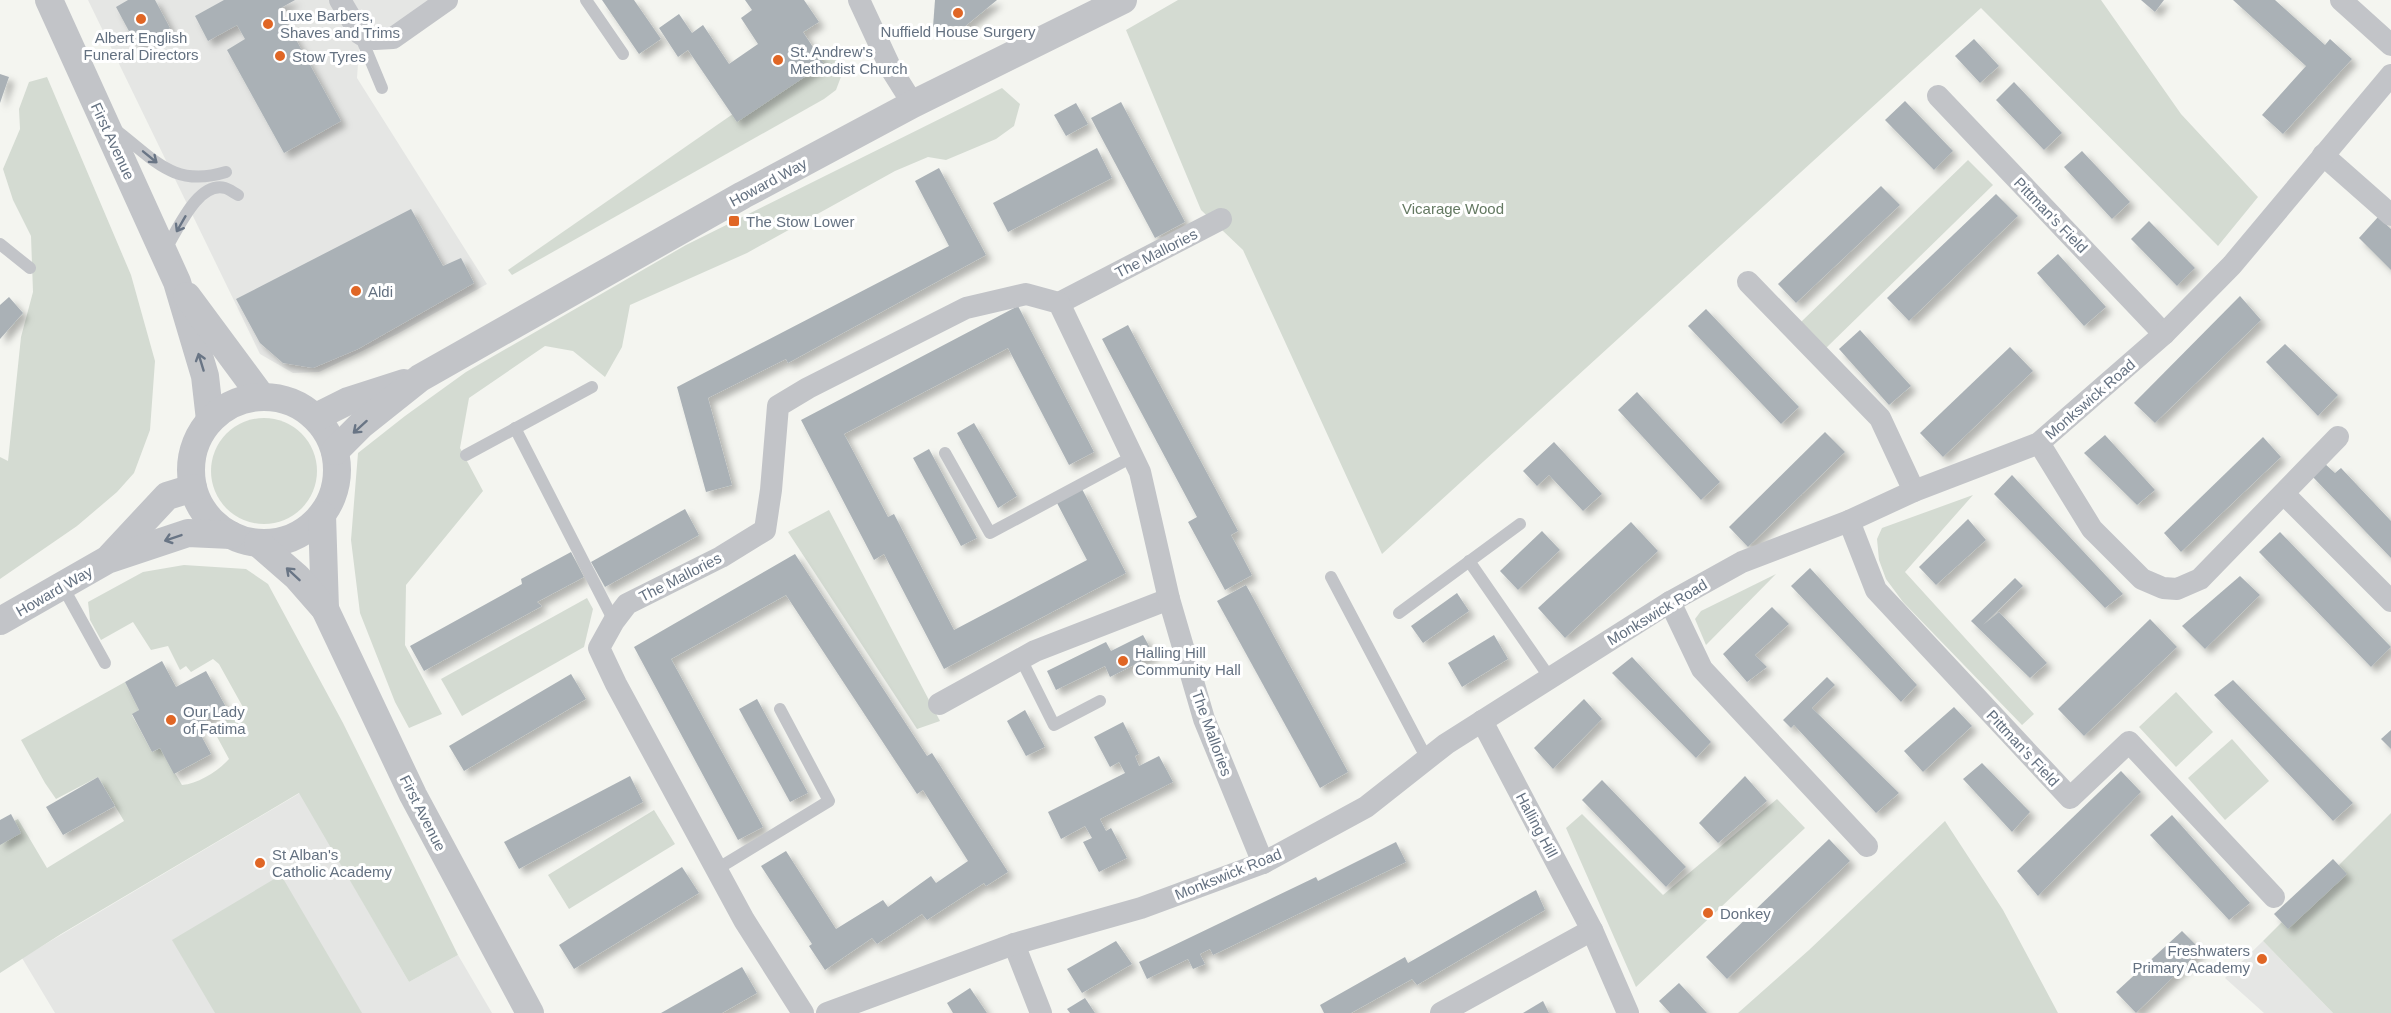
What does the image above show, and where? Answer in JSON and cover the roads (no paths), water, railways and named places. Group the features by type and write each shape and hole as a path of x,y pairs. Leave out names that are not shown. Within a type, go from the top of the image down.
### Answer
{"street":[{"name":"First Avenue","path":"49,0 177,282 205,376 210,420"},
{"path":"340,0 360,34 375,39 393,38 447,0"},
{"path":"859,0 891,69 913,104"},
{"name":"Howard Way","path":"335,451 362,425 420,378 743,195 913,104 1123,0"},
{"path":"2341,0 2391,45"},
{"name":"Monkswick Road","path":"827,1013 1014,944 1141,908 1263,863 1366,807 1427,759 1482,721 1670,602 1745,560 1849,521 1914,491 2039,443 2164,334 2232,265 2391,75"},
{"name":"Pittman's Field","path":"1938,96 2164,334"},
{"path":"2323,155 2391,214"},
{"name":"The Mallories","path":"803,1013 744,920 616,684 599,648 614,621 627,604 722,557 765,530 778,406 966,308 1026,294 1059,303 1221,219"},
{"name":"First Avenue","path":"177,282 261,396"},
{"path":"1748,282 1880,418 1914,491"},
{"name":"The Mallories","path":"1059,303 1140,471 1169,599 1204,719 1263,863"},
{"name":"Howard Way","path":"316,417 348,401 420,378"},
{"path":"261,396 281,398 300,405 316,417 328,433 335,451 338,473 333,496 322,515 304,532 282,541 258,543 231,535 214,523 201,507 193,488 191,464 197,440 210,420 225,407 242,399 261,396"},
{"path":"2039,443 2092,529 2142,579 2163,588 2177,589 2200,579 2338,437"},
{"name":"Howard Way","path":"107,560 168,496 193,488"},
{"path":"2284,494 2391,601"},
{"name":"First Avenue","path":"322,515 325,609"},
{"name":"Pittman's Field","path":"1849,521 1876,590 2070,798 2129,742 2274,897"},
{"name":"Howard Way","path":"0,621 107,560 188,533 231,535"},
{"name":"First Avenue","path":"258,543 297,577 325,609 413,795 530,1013"},
{"path":"939,705 1035,651 1169,599"},
{"path":"1670,602 1702,669 1866,846"},
{"name":"Halling Hill","path":"1482,721 1592,930 1628,1013"},
{"path":"1440,1013 1592,930"},
{"path":"1014,944 1041,1013"}],"lane":[{"path":"586,0 623,54"},
{"path":"360,34 382,88"},
{"path":"104,122 163,168 184,177 207,178 226,172"},
{"path":"163,253 195,200 211,188 224,188 238,195"},
{"path":"0,244 30,268"},
{"path":"466,455 592,387"},
{"path":"515,428 614,621"},
{"path":"945,453 990,533 1132,457"},
{"path":"1399,613 1520,524"},
{"path":"1469,561 1550,678"},
{"path":"1331,577 1427,759"},
{"path":"63,587 105,663"},
{"path":"1021,659 1054,725 1100,701"},
{"path":"717,869 829,801 780,709"}],"place":[{"name":"Nuffield House Surgery","path":"958,13"},
{"name":"Albert English Funeral Directors","path":"141,19"},
{"name":"Luxe Barbers, Shaves and Trims","path":"268,24"},
{"name":"Stow Tyres","path":"280,56"},
{"name":"St. Andrew's Methodist Church","path":"778,60"},
{"name":"The Stow Lower","path":"734,221"},
{"name":"Aldi","path":"356,291"},
{"name":"Halling Hill Community Hall","path":"1123,661"},
{"name":"Our Lady of Fatima","path":"171,720"},
{"name":"St Alban's Catholic Academy","path":"260,863"},
{"name":"Donkey","path":"1708,913"},
{"name":"Freshwaters Primary Academy","path":"2262,959"}],"park label":[{"name":"Vicarage Wood","path":"1453,208"}]}
